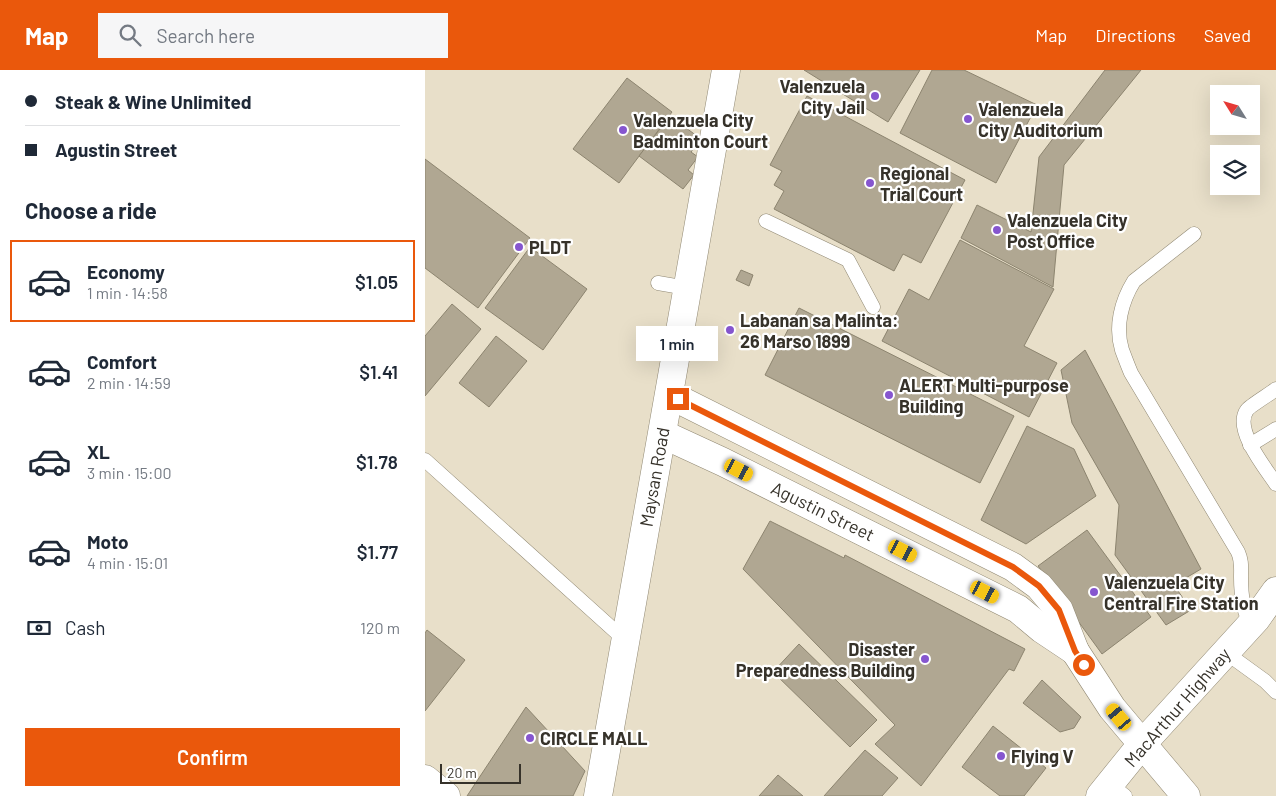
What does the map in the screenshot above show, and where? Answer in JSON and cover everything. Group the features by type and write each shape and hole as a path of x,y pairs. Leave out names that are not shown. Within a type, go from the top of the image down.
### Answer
{"main road":[{"name":"Maysan Road","path":"598,796 726,70"},
{"name":"Agustin Street","path":"678,399 1013,567 1039,586 1059,610 1075,651 1112,708 1186,796"},
{"name":"Agustin Street","path":"671,438 783,491 1018,609 1042,629 1075,651"},
{"name":"MacArthur Highway","path":"1112,792 1142,744 1225,652 1261,619 1276,591"},
{"path":"425,779 446,796"}],"lane":[{"path":"766,221 848,260 873,307"},
{"path":"1194,234 1134,281 1123,302 1119,326 1120,338 1131,373 1239,552 1242,566 1241,578 1245,613 1261,619"},
{"path":"658,283 687,288"},
{"path":"1276,389 1247,411 1244,421 1245,434 1250,445 1276,484"},
{"path":"1250,445 1276,429"},
{"path":"425,460 625,640"},
{"path":"1225,652 1265,681 1276,692"}],"building":[{"name":"Valenzuela City Jail","path":"804,70 920,70 888,122"},
{"name":"Valenzuela City Auditorium","path":"932,70 964,70 1037,105 996,183 900,133"},
{"path":"1105,70 1141,70 1064,165 1053,287 961,238 977,205 1031,232 1039,157"},
{"name":"Valenzuela City Badminton Court","path":"627,78 672,112 619,183 573,149"},
{"name":"Regional Trial Court","path":"807,96 965,180 921,263 903,254 894,271 774,209 784,191 774,185 782,171 770,165"},
{"path":"670,116 701,139 691,152 698,157 688,170 694,175 683,189 639,156"},
{"path":"425,159 530,238 478,308 425,268"},
{"path":"960,240 1054,289 1024,346 1057,363 1029,417 882,341 909,289 929,300"},
{"path":"530,247 587,289 543,350 485,308"},
{"path":"741,270 753,275 749,286 736,280"},
{"path":"452,304 481,329 425,396 425,336"},
{"name":"ALERT Multi-purpose Building","path":"799,308 1014,416 980,483 765,375"},
{"path":"496,336 527,361 489,407 459,383"},
{"path":"1085,350 1201,569 1174,585 1191,610 1166,625 1115,555 1119,505 1072,423 1061,370"},
{"path":"1027,426 1074,449 1096,496 1026,544 981,520"},
{"name":"Disaster Preparedness Building","path":"770,521 844,558 845,555 1025,649 1014,671 1009,669 921,786 875,744 895,725 743,569"},
{"name":"Valenzuela City Central Fire Station","path":"1087,530 1151,617 1102,654 1038,566"},
{"path":"427,630 465,660 425,711 425,633"},
{"path":"799,644 877,720 850,747 773,672"},
{"path":"1042,680 1081,717 1074,728 1060,732 1023,703"},
{"name":"CIRCLE MALL","path":"526,707 585,771 573,796 467,796"},
{"name":"Flying V","path":"993,726 1046,768 1024,796 1000,796 962,767"},
{"path":"865,750 898,778 882,796 824,796"},
{"path":"778,775 803,796 759,796"}],"place":[{"name":"Valenzuela City Jail","path":"875,96"},
{"name":"Valenzuela City Auditorium","path":"968,119"},
{"name":"Valenzuela City Badminton Court","path":"623,130"},
{"name":"Regional Trial Court","path":"870,183"},
{"name":"Valenzuela City Post Office","path":"997,230"},
{"name":"PLDT","path":"519,247"},
{"name":"Labanan sa Malinta: 26 Marso 1899","path":"730,330"},
{"name":"ALERT Multi-purpose Building","path":"889,395"},
{"name":"Valenzuela City Central Fire Station","path":"1094,592"},
{"name":"Disaster Preparedness Building","path":"925,659"},
{"name":"CIRCLE MALL","path":"530,738"},
{"name":"Flying V","path":"1001,756"}],"route":[{"path":"678,399 1013,567 1039,586 1059,610 1075,651 1084,665"}]}
